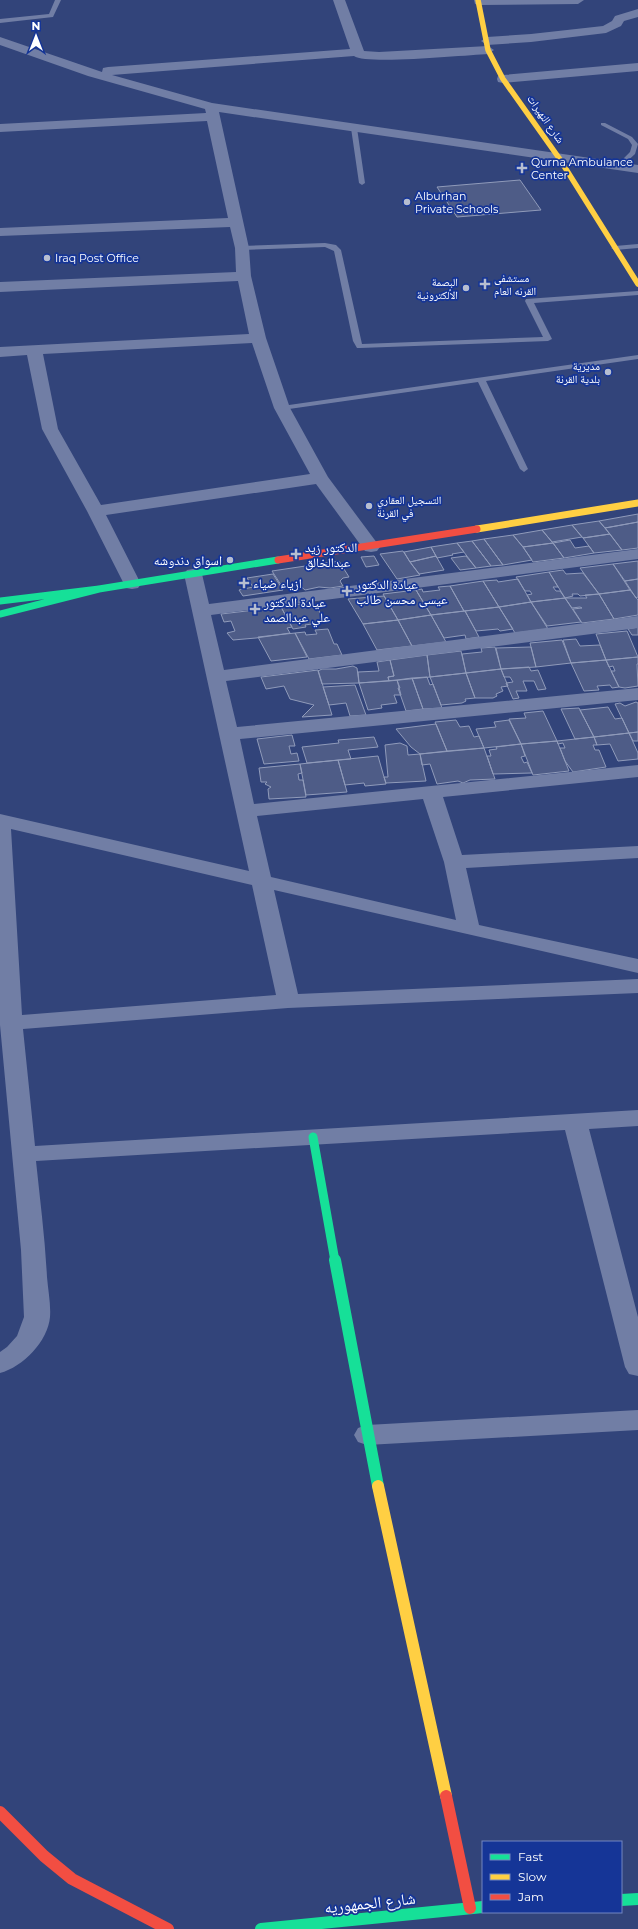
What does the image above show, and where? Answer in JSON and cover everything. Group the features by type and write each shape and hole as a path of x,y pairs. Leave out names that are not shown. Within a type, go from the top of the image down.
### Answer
{"street":[{"path":"339,0 357,52"},
{"path":"478,1 578,0"},
{"name":"شارع النهيرات","path":"478,1 487,46 503,79 559,158 638,284"},
{"path":"93,73 357,52 360,55 379,56 487,46 531,38 606,29 617,23 619,18 638,13"},
{"path":"0,41 212,112"},
{"path":"503,79 638,67"},
{"path":"212,112 242,248 244,276 258,338 282,408 320,478 370,547"},
{"path":"0,128 212,112 354,128 638,169"},
{"path":"0,232 236,222"},
{"path":"0,286 244,276"},
{"path":"0,352 258,338"},
{"path":"34,350 50,429 96,511 132,584"},
{"path":"96,511 320,478"},
{"path":"2,600 132,584 638,503"},
{"path":"202,611 638,554"},
{"path":"193,574 288,1001"},
{"path":"0,614 99,589"},
{"path":"216,677 638,622"},
{"path":"229,734 638,694"},
{"path":"246,811 638,771"},
{"path":"431,792 454,862 469,929"},
{"path":"0,1364 16,1354 26,1342 33,1330 37,1317 33,1250 8,991 0,821 469,929 638,966"},
{"path":"454,862 638,852"},
{"path":"12,1023 288,1001 638,986"},
{"path":"24,1154 638,1118"},
{"path":"575,1122 638,1367"},
{"path":"313,1137 367,1435 470,1908"},
{"path":"367,1435 638,1420"},
{"path":"0,1812 26,1839 71,1878 103,1897 168,1929"},
{"path":"622,1900 638,1899"},
{"name":"شارع الجمهوريه","path":"261,1929 482,1907"}],"lane":[{"path":"0,21 51,16 58,0"},
{"path":"603,124 630,138 635,145 633,153 619,166"},
{"path":"354,128 362,183"},
{"path":"242,248 325,245 333,247 337,250 357,341 360,346 548,338 529,301 638,293"},
{"path":"615,248 638,246"},
{"path":"282,408 638,357"},
{"path":"481,380 524,469"}],"building":[{"path":"520,180 541,210 457,217 437,187"},
{"path":"638,514 638,522 605,528 599,521"},
{"path":"599,521 610,534 583,538 572,525"},
{"path":"638,522 638,548 622,550 605,528"},
{"path":"572,525 582,537 552,542 542,530"},
{"path":"542,530 553,543 523,547 513,535"},
{"path":"610,534 622,550 594,553 583,538"},
{"path":"513,535 532,560 503,565 484,539"},
{"path":"484,539 503,565 491,566 472,541"},
{"path":"570,540 575,548 589,546 594,553 564,558 553,543"},
{"path":"472,541 491,566 476,568 457,543"},
{"path":"457,543 464,552 437,558 431,547"},
{"path":"553,543 564,558 533,562 523,547"},
{"path":"431,547 436,556 410,562 404,552"},
{"path":"403,551 420,575 397,579 380,554"},
{"path":"374,556 379,565 366,567 361,557"},
{"path":"436,556 444,570 419,574 410,562"},
{"path":"466,556 476,568 460,570 451,558"},
{"path":"339,561 349,577 343,578 340,581 343,586 330,588 319,587 305,590 299,585 283,588 272,571"},
{"path":"638,561 638,579 625,581 613,564"},
{"path":"613,564 630,590 599,594 580,568"},
{"path":"563,570 566,574 583,573 599,594 580,596 578,594 572,594 573,596 565,598 549,572"},
{"path":"549,572 558,587 553,587 556,591 560,591 565,598 531,602 527,595 532,594 530,591 525,591 516,577"},
{"path":"273,574 283,590 243,596 239,590 253,587 247,578"},
{"path":"518,579 531,602 499,607 483,581 497,580 498,582"},
{"path":"638,579 638,597 636,598 625,581"},
{"path":"483,581 499,607 464,611 450,586"},
{"path":"450,586 464,611 431,615 416,590 422,589 423,592 440,590 438,587"},
{"path":"416,590 431,615 398,620 383,594"},
{"path":"630,590 638,600 638,615 614,619 599,594"},
{"path":"599,594 614,619 582,623 573,609 582,608 572,608 565,598 587,598 585,595"},
{"path":"384,596 398,620 363,624 348,599"},
{"path":"565,598 581,622 547,626 531,602"},
{"path":"531,602 548,629 515,633 499,607"},
{"path":"301,604 303,608 317,607 325,622 305,625 306,627 293,629 281,607"},
{"path":"281,607 292,627 287,628 290,633 256,638 233,640 227,633 235,631 231,621 224,622 221,614"},
{"path":"499,607 513,629 500,631 498,629 476,631 465,611"},
{"path":"465,611 479,637 466,639 465,635 444,638 431,615"},
{"path":"431,615 446,642 412,646 398,620"},
{"path":"398,620 412,646 377,650 363,624"},
{"path":"638,627 638,635 632,635 628,629"},
{"path":"328,629 334,644 337,644 342,655 309,659 295,633 305,632 306,635 317,634 315,630"},
{"path":"627,631 638,657 606,660 596,634"},
{"path":"295,633 307,657 271,661 258,637"},
{"path":"576,639 580,646 600,645 606,660 571,663 563,640"},
{"path":"562,640 571,663 536,667 530,643"},
{"path":"495,647 501,669 466,673 462,654 482,652 481,648"},
{"path":"531,647 536,667 501,669 496,648"},
{"path":"461,651 466,673 430,677 427,655"},
{"path":"427,655 430,677 389,681 388,677 394,676 390,660"},
{"path":"638,657 638,686 625,688 619,687 611,671 615,671 613,666 609,667 606,660"},
{"path":"390,660 394,676 388,677 389,681 359,683 358,672 379,671 377,662"},
{"path":"606,660 619,687 612,688 610,685 597,686 599,690 584,691 571,663"},
{"path":"353,666 357,668 359,683 322,684 318,671 322,669 336,669"},
{"path":"529,667 531,671 538,670 546,689 538,690 534,681 523,681 527,691 516,691 519,698 513,699 506,683 513,682 510,677 504,677 501,669"},
{"path":"501,669 508,686 501,687 503,691 496,694 497,696 493,698 475,698 466,673"},
{"path":"318,670 332,715 302,717 314,705 290,699 284,686 266,689 261,677"},
{"path":"466,673 475,698 465,699 466,701 462,703 441,705 430,677"},
{"path":"427,677 430,685 433,684 442,708 423,709 412,678"},
{"path":"412,678 423,709 406,711 398,688 400,688 397,680"},
{"path":"397,680 401,695 394,695 397,703 381,705 382,708 368,710 359,683"},
{"path":"355,685 366,715 350,716 346,703 329,705 323,687"},
{"path":"636,702 638,703 638,732 629,733 615,704 620,703 625,706"},
{"path":"608,707 615,719 622,718 629,733 594,737 580,710"},
{"path":"579,708 594,737 575,739 561,709"},
{"path":"543,711 557,741 521,744 509,719 526,718 524,713"},
{"path":"456,720 460,727 469,726 474,737 479,736 484,748 447,751 435,722"},
{"path":"509,720 521,744 484,748 476,729 496,727 494,722"},
{"path":"436,724 447,751 420,754 411,747 396,729"},
{"path":"638,732 638,741 633,741 629,733"},
{"path":"629,733 638,753 638,759 618,761 610,744 597,745 594,737"},
{"path":"292,735 295,746 289,746 291,754 297,753 299,761 264,764 257,739"},
{"path":"374,737 378,747 348,750 351,759 307,763 302,747 339,743 338,740"},
{"path":"594,737 597,745 593,745 595,750 599,750 606,767 573,772 565,761 560,748 565,748 563,743 558,744 557,741"},
{"path":"557,741 569,771 533,775 521,744"},
{"path":"400,743 407,746 408,755 420,754 426,781 386,783 384,777 388,777 385,745"},
{"path":"521,744 525,756 521,757 524,763 527,762 532,773 493,774 487,756 491,756 489,750 497,749 496,747"},
{"path":"484,748 495,779 470,780 463,783 458,781 437,784 430,764 422,765 420,754"},
{"path":"378,756 386,784 365,786 364,783 345,785 338,760"},
{"path":"338,760 347,792 306,795 300,764"},
{"path":"300,764 302,773 298,774 299,780 303,780 306,797 269,799 268,789 271,787 265,784 267,782 261,782 259,768"}],"traffic: fast":[{"path":"99,589 278,560"},
{"path":"0,601 99,589 0,614"},
{"path":"313,1137 367,1435 378,1486"},
{"path":"622,1900 638,1899"},
{"path":"261,1929 482,1907"}],"traffic: slow":[{"path":"478,0 488,50 503,79 559,158 638,284"},
{"path":"477,529 638,503"},
{"path":"378,1486 446,1796"}],"traffic: jam":[{"path":"278,560 477,529"},
{"path":"446,1796 470,1908"},
{"path":"0,1812 44,1856 72,1879 168,1929"}],"place":[{"name":"Qurna Ambulance Center","path":"522,168"},
{"name":"Alburhan Private Schools","path":"407,202"},
{"name":"Iraq Post Office","path":"47,258"},
{"name":"مستشفى القرنه العام","path":"485,284"},
{"name":"البصمة الألكترونية","path":"466,288"},
{"name":"مديرية بلدية القرنة","path":"608,372"},
{"name":"التسجيل العقاري في القرنة","path":"369,506"},
{"name":"الدكتور زيد عبدالخالق","path":"296,554"},
{"name":"اسواق دندوشه","path":"230,560"},
{"name":"ازياء ضياء","path":"244,583"},
{"name":"عيادة الدكتور عيسى محسن طالب","path":"347,591"},
{"name":"عيادة الدكتور علي عبدالصمد","path":"255,609"}]}
